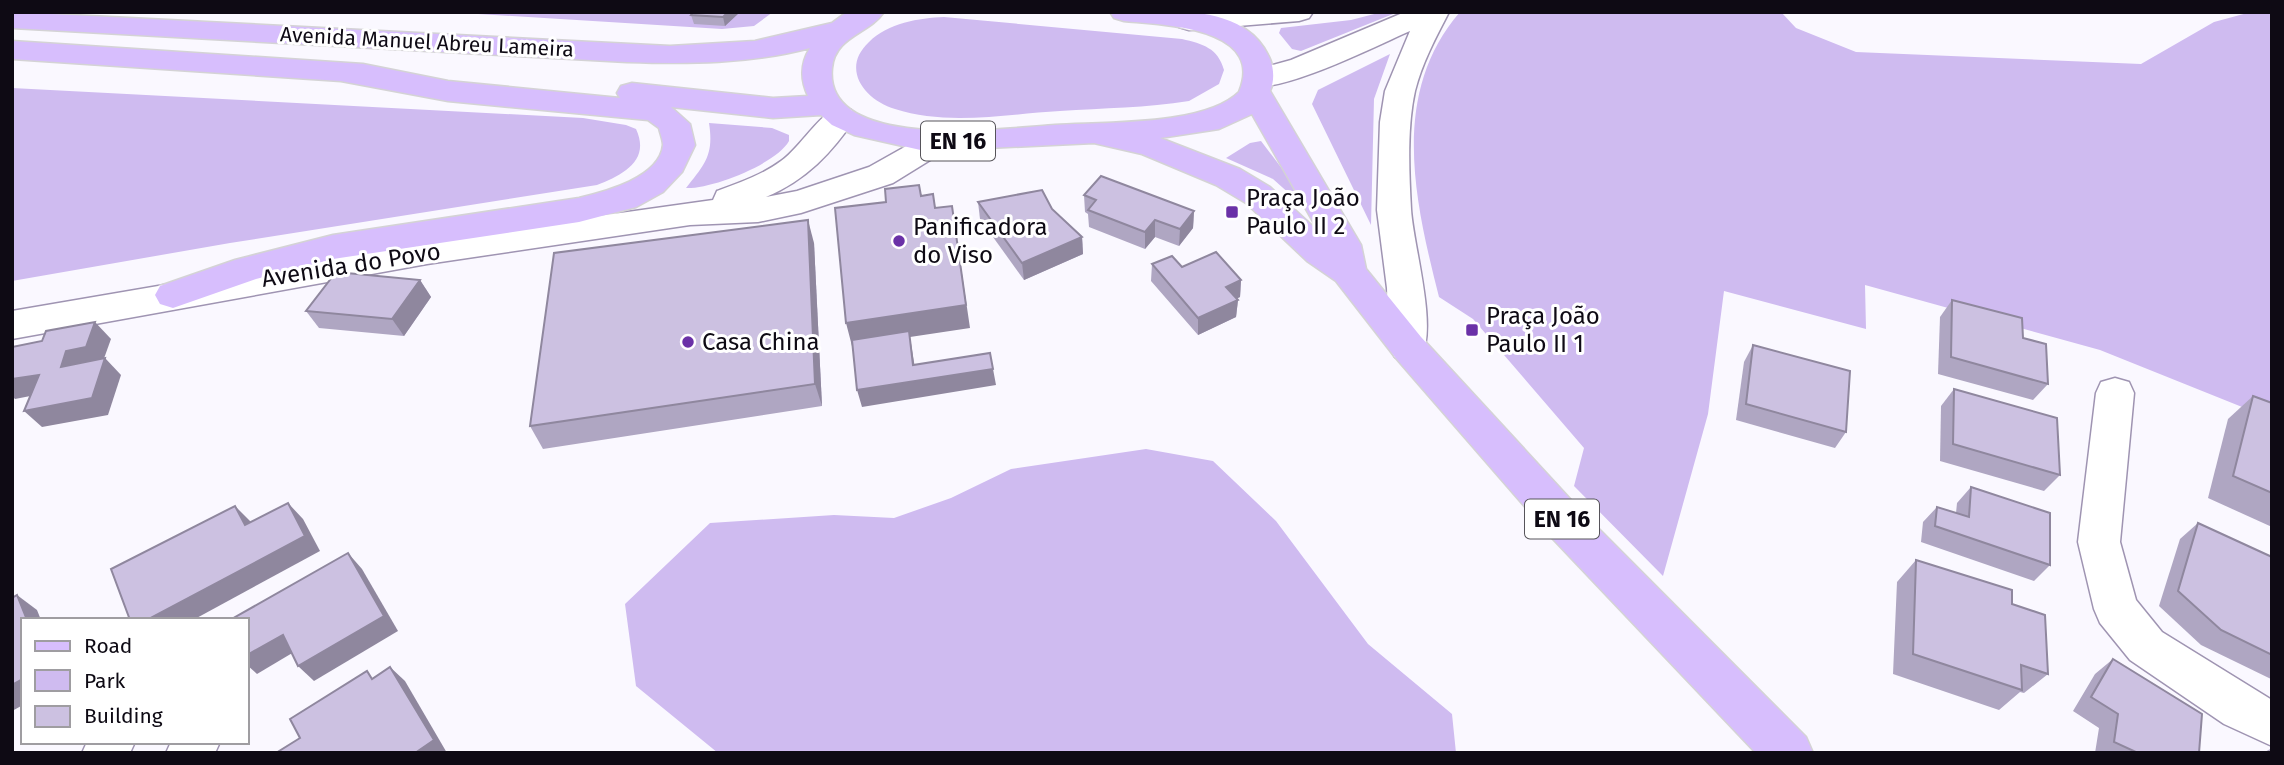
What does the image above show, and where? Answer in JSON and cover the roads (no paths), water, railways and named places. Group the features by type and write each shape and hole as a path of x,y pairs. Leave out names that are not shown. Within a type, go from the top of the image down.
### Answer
{"main road":[{"name":"EN 16","path":"1124,12 1189,21 1228,31 1245,41 1258,58 1257,86 1344,245 1349,271"},
{"name":"Avenida Manuel Abreu Lameira","path":"12,19 343,39 674,52 756,51 811,40 849,19"},
{"path":"835,111 818,86 815,68 823,50 849,19"},
{"name":"Avenida Manuel Abreu Lameira","path":"12,50 338,71 835,111"},
{"path":"173,295 248,269 333,247 579,210 624,199 651,184 670,164 679,145 674,124 656,111 448,91 338,71"},
{"name":"EN 16","path":"835,111 886,134 937,142 1095,133 1208,122 1237,110 1257,86"},
{"name":"EN 16","path":"1095,133 1151,146 1228,177 1258,195 1319,252 1349,271 1408,347 1568,526 1789,753"}],"street":[{"path":"1189,21 1299,12"},
{"path":"1257,86 1433,12"},
{"path":"1408,347 1405,288 1394,210 1396,122 1400,91 1433,12"},
{"name":"Avenida do Povo","path":"690,213 764,186 796,170 816,150 835,111"},
{"name":"Avenida do Povo","path":"12,326 173,295 427,252 690,213 758,210 801,202 881,175 937,142"},
{"path":"2115,393 2099,542 2116,609 2146,646 2241,708 2272,724"}],"place":[{"name":"Praça João Paulo II 2","path":"1232,212"},
{"name":"Panificadora do Viso","path":"899,241"},
{"name":"Praça João Paulo II 1","path":"1472,330"},
{"name":"Casa China","path":"688,342"}]}
